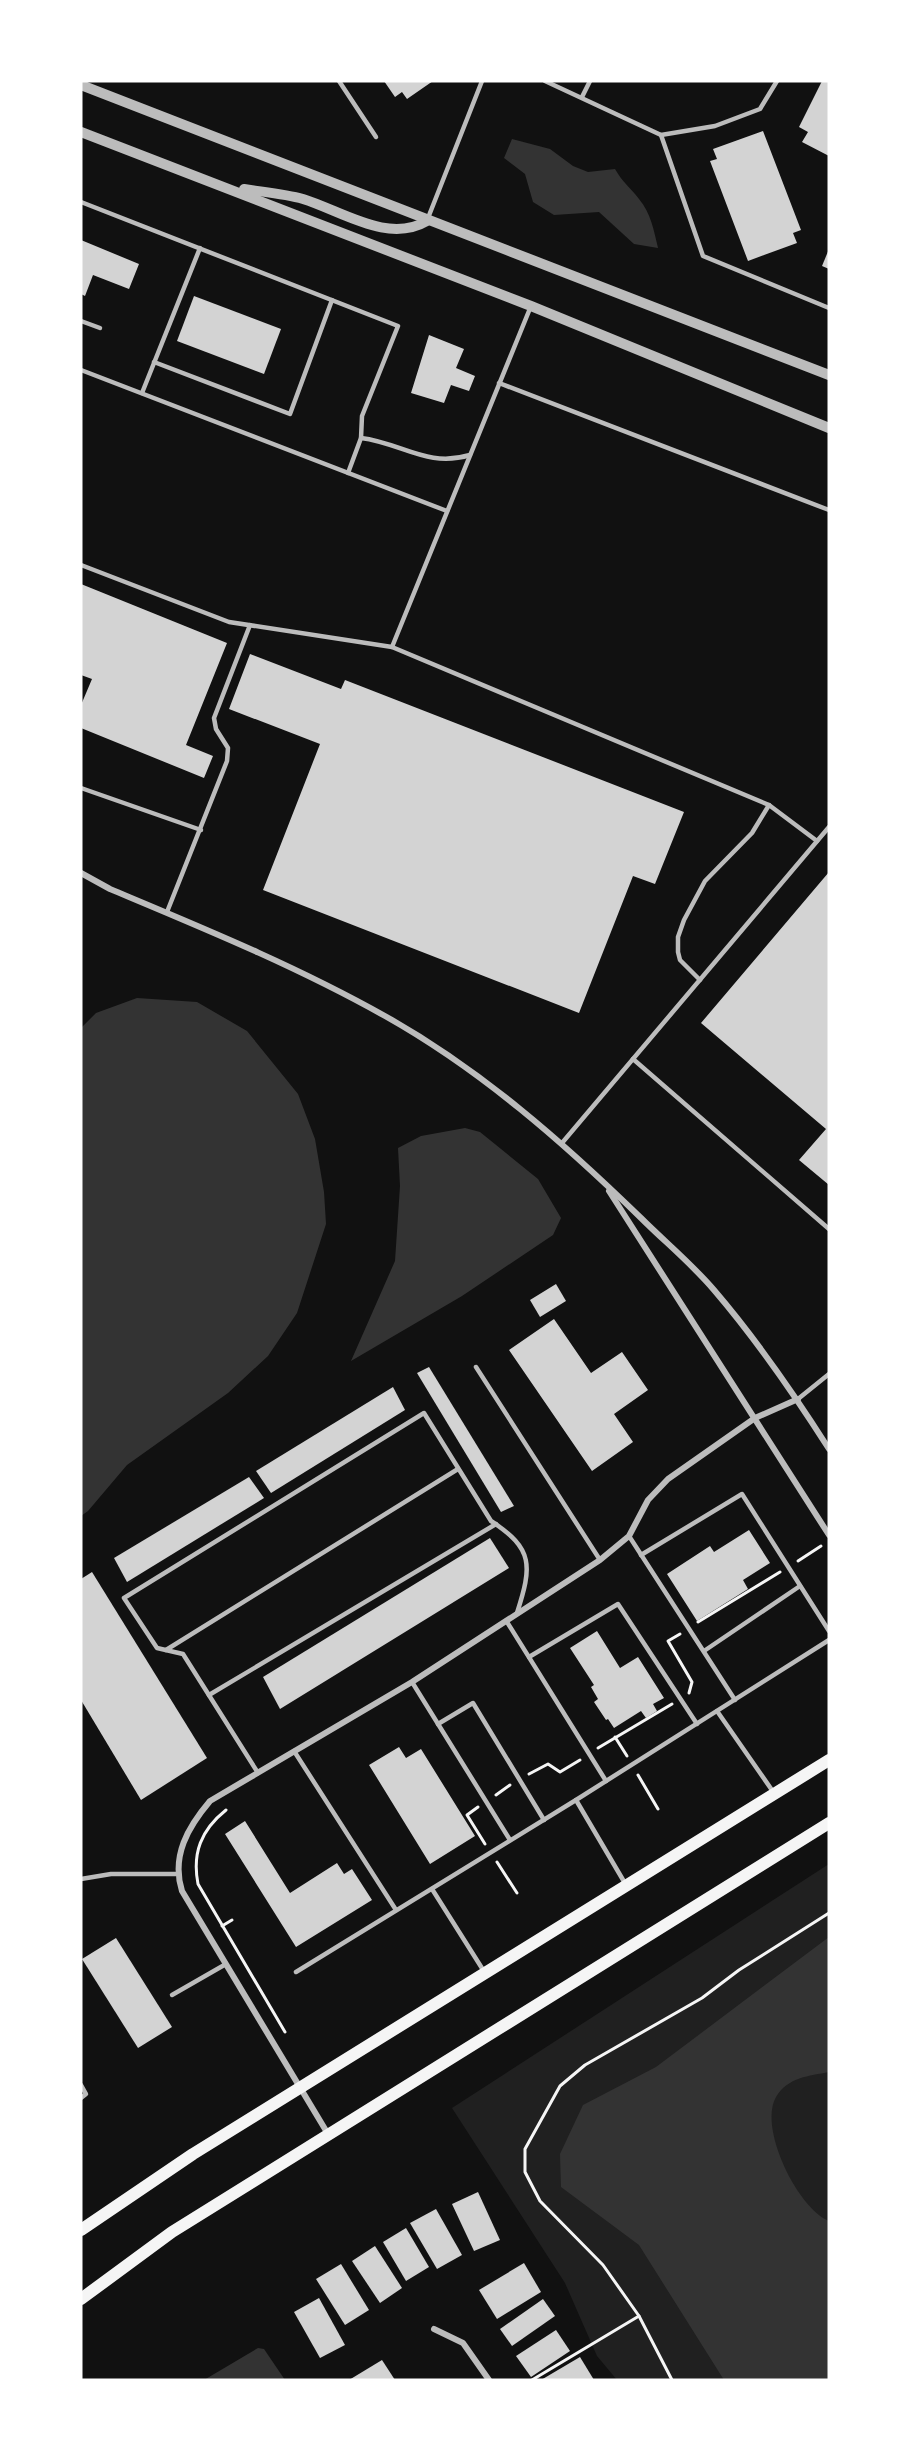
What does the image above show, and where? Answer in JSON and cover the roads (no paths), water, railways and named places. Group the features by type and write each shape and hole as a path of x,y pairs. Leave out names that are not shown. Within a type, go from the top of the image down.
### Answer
{"main road":[{"path":"81,2230 193,2154 829,1760"},
{"path":"81,2299 172,2232 829,1823"}],"street":[{"path":"81,85 829,375"},
{"path":"81,132 531,306 829,428"},
{"path":"220,185 302,199 387,230 410,228 427,221"},
{"path":"81,873 110,888 295,967 387,1017 466,1067 562,1143 713,1289 798,1399 829,1449"},
{"path":"602,1180 829,1535"},
{"path":"328,2134 182,1891 177,1874 181,1847 193,1821 210,1801 412,1682 600,1560 629,1536 648,1500 668,1479 755,1418 798,1399"},
{"path":"434,2329 464,2343 489,2380"}],"lane":[{"path":"339,81 376,137"},
{"path":"427,221 482,81"},
{"path":"545,81 661,135 715,126 760,109 777,81"},
{"path":"582,97 590,81"},
{"path":"661,135 703,256 829,308"},
{"path":"81,202 398,326 362,416 361,438 348,473"},
{"path":"142,393 200,248"},
{"path":"154,362 290,414 332,300"},
{"path":"392,647 531,306"},
{"path":"81,321 100,328"},
{"path":"81,370 447,511"},
{"path":"499,383 829,510"},
{"path":"361,438 378,440 435,460 453,460 470,455"},
{"path":"81,565 229,622 392,647 769,805 817,841"},
{"path":"167,912 227,761 228,748 216,729 214,718 250,625"},
{"path":"81,788 201,830"},
{"path":"700,980 680,960 678,937 684,920 705,881 752,833 769,805"},
{"path":"562,1143 829,827"},
{"path":"633,1059 829,1229"},
{"path":"476,1367 600,1560"},
{"path":"798,1399 829,1374"},
{"path":"258,1773 183,1654 157,1648 124,1598 423,1413 490,1521 507,1531 527,1556 527,1576 516,1616"},
{"path":"166,1650 458,1469"},
{"path":"641,1555 742,1494 829,1631"},
{"path":"209,1695 496,1524"},
{"path":"629,1536 735,1700"},
{"path":"704,1652 800,1586"},
{"path":"529,1657 618,1604 697,1724"},
{"path":"507,1622 606,1781"},
{"path":"296,1971 544,1820 829,1640"},
{"path":"412,1682 510,1840"},
{"path":"438,1724 473,1703 544,1820"},
{"path":"717,1711 774,1794"},
{"path":"294,1751 396,1910"},
{"path":"576,1800 626,1885"},
{"path":"81,1879 111,1874 177,1874"},
{"path":"432,1889 485,1973"},
{"path":"172,1995 226,1964"},
{"path":"81,2085 87,2094 81,2098"}]}
